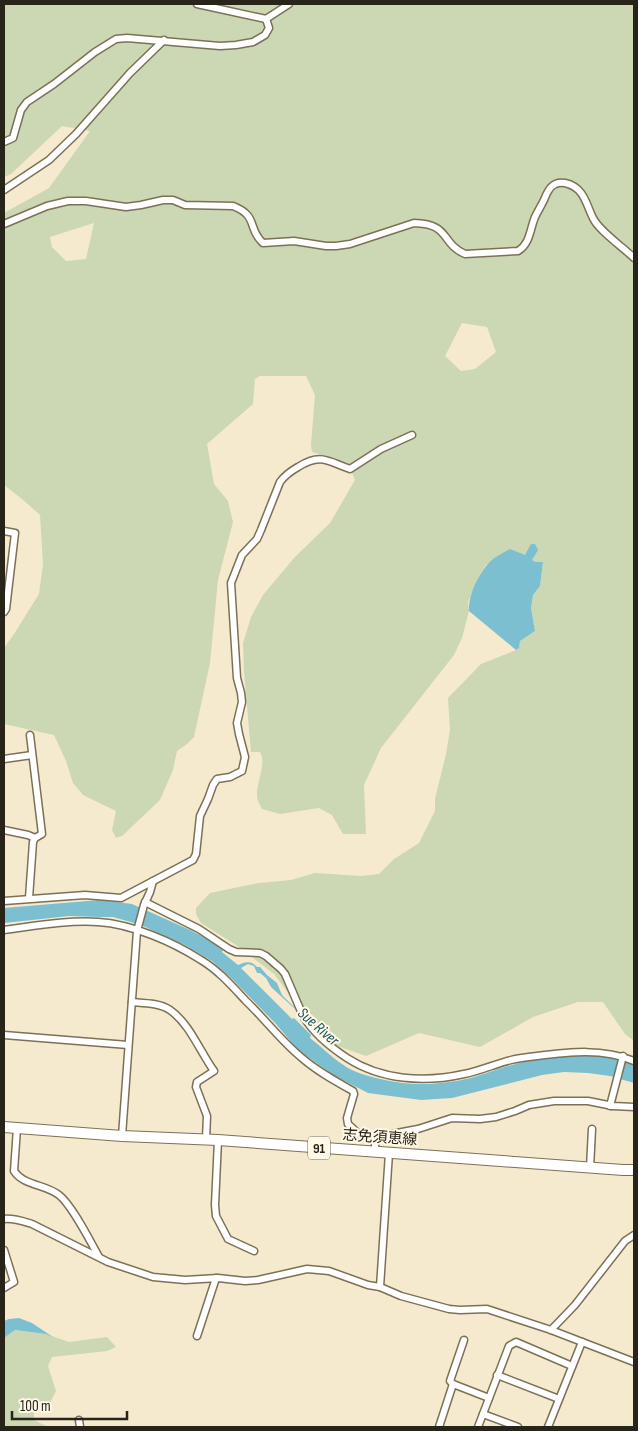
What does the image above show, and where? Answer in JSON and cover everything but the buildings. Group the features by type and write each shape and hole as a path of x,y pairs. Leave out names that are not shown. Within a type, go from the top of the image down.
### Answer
{"main road":[{"name":"志免須恵線","path":"4,1128 218,1140 634,1170"}],"street":[{"path":"197,4 266,19 290,4"},
{"path":"4,142 13,138 21,110 27,102 95,52 116,39 164,40 220,46 236,45 253,42 265,35 269,28 266,19"},
{"path":"4,190 49,160 76,134 130,73 164,40"},
{"path":"4,224 47,206 68,201 86,201 126,206 173,200 185,205 233,206 241,209 248,214 263,243 294,241 336,246 350,244 414,223 435,227 442,232 457,251 464,254 518,251 524,248 534,219 549,188 555,184 565,183 574,186 581,192 598,226 634,258"},
{"path":"4,901 85,895 121,898 193,860 196,854 200,816 213,784 217,780 242,771 245,757 237,723 242,693 237,678 231,583 242,555 257,539 280,482 285,476 314,458 321,458 350,469 381,449 412,434"},
{"path":"4,531 15,533 6,609 4,612"},
{"path":"29,898 33,842 35,838 42,834 30,735"},
{"path":"4,759 32,755"},
{"path":"4,830 35,838"},
{"path":"122,1136 137,931 144,903 153,881"},
{"path":"144,903 199,929 229,950 260,953 266,956 285,974 307,1022 330,1047 354,1063 375,1071 407,1079 426,1080 464,1074 520,1058 564,1052 594,1052 623,1056 634,1060"},
{"path":"4,930 100,922 130,928 160,939 202,960 247,1001 301,1058 336,1082 353,1091 354,1094 347,1118 348,1124 361,1136 375,1139 376,1137 418,1129 452,1118 480,1119 496,1117 536,1103 554,1101 588,1101 610,1106 634,1107"},
{"path":"132,1002 153,1004 170,1010 188,1028 214,1071 198,1082 196,1087 208,1116 206,1140"},
{"path":"4,1035 128,1045"},
{"path":"610,1106 623,1056"},
{"path":"17,1128 14,1171 17,1176 59,1195 70,1208 100,1258"},
{"path":"590,1168 592,1129"},
{"path":"375,1139 375,1152"},
{"path":"218,1140 216,1216 228,1239 254,1251"},
{"path":"380,1287 389,1153"},
{"path":"4,1219 10,1218 32,1224 100,1258 153,1277 185,1280 216,1278 245,1281 307,1269 329,1271 368,1285 380,1287 401,1296 449,1308 460,1310 487,1309 552,1330 634,1362"},
{"path":"552,1330 625,1240 634,1235"},
{"path":"4,1250 14,1282 4,1288"},
{"path":"197,1336 216,1278"},
{"path":"464,1340 450,1381 453,1384 489,1398"},
{"path":"478,1427 509,1346 516,1342 572,1366"},
{"path":"548,1427 582,1342"},
{"path":"497,1375 559,1399"},
{"path":"439,1427 453,1384"},
{"path":"483,1414 518,1427"}],"green space":[{"path":"4,4 634,4 634,1041 625,1034 603,1002 578,1002 533,1017 480,1047 419,1033 366,1056 332,1044 307,1018 274,974 236,945 201,923 196,914 196,908 210,893 259,883 291,880 315,873 361,876 379,874 394,859 419,843 435,811 435,799 450,730 448,698 481,664 516,650 519,647 520,641 535,631 531,608 533,595 540,586 543,562 536,562 525,555 486,565 468,602 469,611 462,638 454,655 381,748 364,785 366,834 343,834 332,815 319,808 280,814 262,809 258,801 257,789 262,770 262,758 260,752 251,752 243,643 251,617 263,595 294,558 330,523 355,480 348,463 312,452 315,395 306,376 260,376 255,379 253,404 207,444 214,484 228,501 233,522 218,580 210,663 194,737 177,751 173,770 160,800 122,836 116,838 112,830 116,811 83,795 73,783 66,761 54,735 4,724 4,648 39,594 43,564 40,515 4,485 4,213 49,188 90,131 62,126 11,174 4,177","holes":["94,223 86,259 66,261 52,247 50,237","462,323 487,327 496,352 475,369 461,371 445,356"]},
{"path":"15,1330 46,1334 69,1342 107,1337 116,1347 107,1351 52,1357 48,1366 56,1391 48,1407 34,1413 34,1420 46,1426 63,1427 4,1427 4,1338"}],"water":[{"path":"531,544 535,544 538,550 532,560 543,562 540,586 533,595 531,608 535,631 520,641 519,648 516,650 469,611 469,604 476,582 488,563 510,549 525,555"},
{"path":"99,900 132,904 207,939 223,950 222,952 238,965 248,962 260,967 277,983 282,995 295,1009 271,987 266,978 257,973 254,966 248,964 241,968 292,1019 294,1018 311,1035 310,1038 338,1061 352,1070 363,1074 401,1083 441,1083 464,1080 508,1066 539,1059 587,1055 619,1059 634,1064 634,1083 610,1076 564,1072 542,1075 452,1098 421,1100 368,1093 335,1076 298,1050 276,1024 232,979 212,961 185,945 141,925 113,917 69,916 4,923 4,908"},
{"path":"19,1318 32,1323 53,1337 46,1334 15,1330 4,1338 4,1321"}],"water label":[{"name":"Sue River","path":"319,1026"}]}
